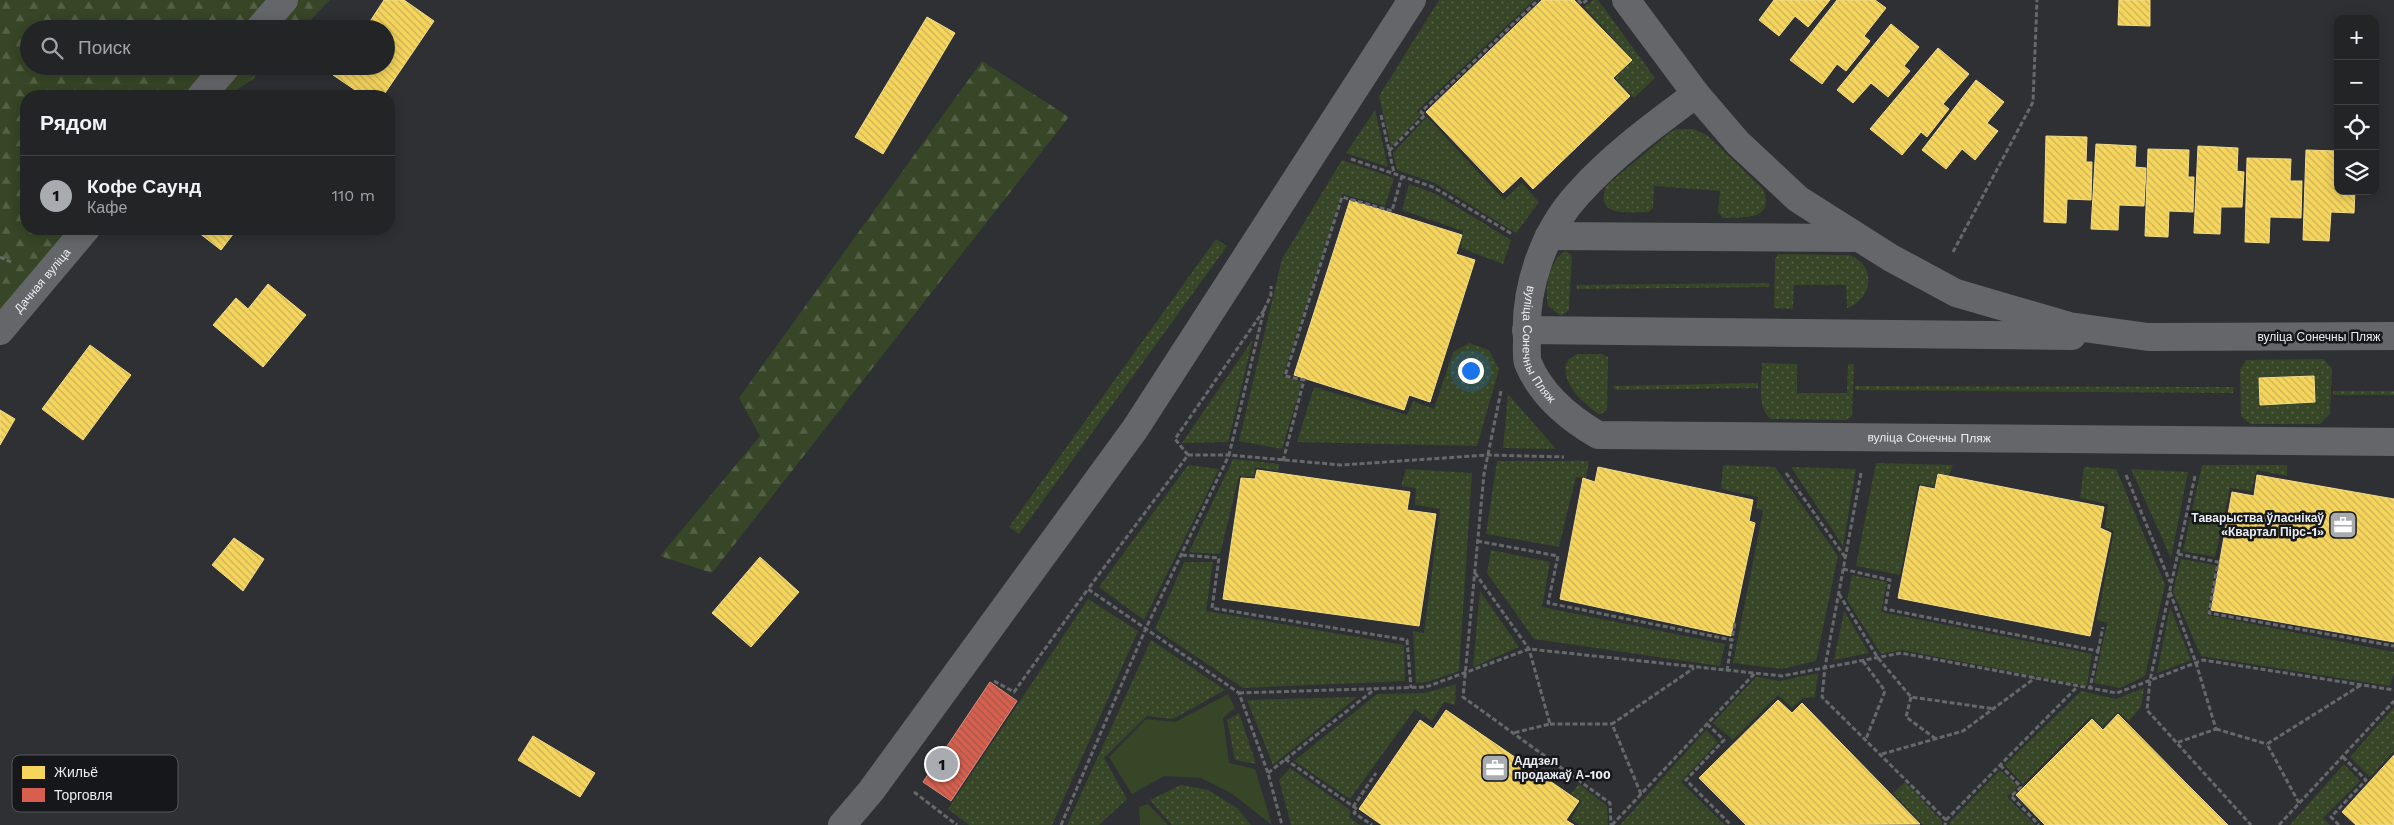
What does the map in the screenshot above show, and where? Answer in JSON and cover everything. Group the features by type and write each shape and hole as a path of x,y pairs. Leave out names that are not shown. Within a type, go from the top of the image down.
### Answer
{"street":[{"path":"267,20 284,0"},
{"path":"842,825 885,771 1135,429 1412,0"},
{"path":"1626,0 1696,94"},
{"path":"206,90 219,75"},
{"name":"вуліца Сонечны Пляж","path":"2394,336 2148,337 2069,326 1956,293 1891,258 1798,199 1738,143 1696,94 1628,145 1577,194 1549,236 1534,278 1526,330 1528,361 1539,382 1555,403 1574,420 1598,435 2394,442"},
{"name":"Дачная вуліца","path":"0,331 81,235"},
{"path":"1549,236 1859,238"},
{"path":"1526,330 2148,337"}],"path":[{"path":"1389,151 1424,115 1421,112 1538,0"},
{"path":"1578,0 1582,4 1587,0"},
{"path":"1949,260 2033,102 2037,0"},
{"path":"1379,105 1394,174"},
{"path":"1350,158 1433,187 1516,237"},
{"path":"1283,461 1304,380 1286,376 1342,197 1392,212 1402,176"},
{"path":"1061,825 1146,628 1229,454 1264,310 1175,439 1188,455"},
{"path":"1528,361 1504,371 1484,474 1463,697 1610,803 1612,825"},
{"path":"1866,438 1825,667 1822,697 1882,754 1946,820"},
{"path":"2204,441 2150,680 2147,710 2251,825"},
{"path":"1188,455 1229,454 1283,461 1341,464 1488,455 1568,457"},
{"path":"987,677 1014,692 1188,455"},
{"path":"1781,466 1845,557"},
{"path":"2124,469 2171,584"},
{"path":"1477,541 1558,556 1548,603 1732,640"},
{"path":"2178,554 2218,562 2209,613 2394,646"},
{"path":"1182,555 1219,558 1212,608 1407,640 1411,688"},
{"path":"1843,569 1890,580 1885,609 2098,652"},
{"path":"1475,572 1529,649 1550,724"},
{"path":"1088,589 1239,693 1268,773 1282,825"},
{"path":"2170,592 2196,663 2216,729"},
{"path":"1839,593 1878,658 1911,697 1995,709"},
{"path":"1726,671 1735,622"},
{"path":"2090,688 2103,627"},
{"path":"1239,693 1426,687 1529,649 1782,676 1901,654 2117,693 2203,660 2394,690"},
{"path":"1862,661 1885,691 1866,739"},
{"path":"1513,733 1550,724 1612,724 1695,668"},
{"path":"1612,825 1755,674"},
{"path":"1882,754 1963,731 2036,678"},
{"path":"2266,744 2361,685"},
{"path":"1945,825 1946,820 2078,686"},
{"path":"1268,773 1376,689"},
{"path":"1911,697 1906,717 1936,739"},
{"path":"2279,825 2394,701"},
{"path":"1612,724 1641,794"},
{"path":"1707,724 1724,740 1686,780 1731,825"},
{"path":"2176,743 2216,729 2266,744 2299,803"},
{"path":"2339,825 2331,817 2366,780 2342,756"},
{"path":"1285,759 1357,809 1354,813 1372,825"},
{"path":"2000,765 2022,787 2011,796 2039,825"},
{"path":"885,771 957,825"},
{"path":"1353,807 1376,773"},
{"path":"914,792 919,784"}],"green space":[{"path":"0,0 330,0 311,20 20,20 20,75 257,75 236,90 20,90 20,235 64,235 0,318"},
{"path":"1439,0 1534,0 1417,111 1421,115 1391,147 1379,96"},
{"path":"1593,0 1598,0 1655,78 1634,98 1615,78 1633,60 1584,7"},
{"path":"982,61 1069,117 712,573 660,556 760,436 739,398"},
{"path":"1375,110 1388,167 1346,153"},
{"path":"1427,117 1504,200 1522,183 1539,202 1516,233 1435,183 1397,170 1393,153"},
{"path":"1676,129 1694,129 1708,136 1763,189 1766,199 1762,212 1748,217 1723,218 1718,212 1720,191 1654,186 1653,208 1649,212 1623,212 1609,208 1605,204 1606,186"},
{"path":"1342,160 1394,178 1385,206 1342,194 1283,376 1302,382 1282,449 1239,441 1282,259"},
{"path":"1409,184 1436,194 1511,240 1503,264 1461,248 1463,231 1402,210"},
{"path":"1216,239 1227,246 1019,534 1009,527"},
{"path":"1566,251 1572,256 1569,310 1561,316 1548,306 1547,284 1555,261"},
{"path":"1778,254 1849,255 1864,266 1868,274 1866,290 1856,304 1847,308 1846,285 1794,285 1793,309 1774,308 1775,259"},
{"path":"1769,283 1769,287 1577,289 1576,285"},
{"path":"1253,339 1228,442 1182,443"},
{"path":"1469,343 1489,350 1499,369 1477,446 1297,442 1314,387 1407,415 1413,401 1434,409 1453,352"},
{"path":"1577,354 1602,354 1608,357 1607,410 1601,414 1598,414 1581,399 1568,382 1565,367 1569,359"},
{"path":"2323,359 2332,368 2330,414 2320,424 2250,424 2241,416 2240,370 2246,360"},
{"path":"1762,363 1797,364 1797,393 1847,393 1848,364 1854,364 1852,416 1846,420 1771,419 1763,408"},
{"path":"1758,383 1758,388 1615,390 1613,386"},
{"path":"1855,386 2234,387 2233,393 1855,390"},
{"path":"2333,391 2394,391 2394,395 2333,395"},
{"path":"1508,394 1556,449 1503,448"},
{"path":"1233,459 1279,464 1278,471 1255,467 1254,477 1239,476 1220,554 1189,552"},
{"path":"1497,461 1589,461 1586,478 1576,477 1559,547 1486,534"},
{"path":"1876,463 1953,465 1949,475 1937,473 1934,487 1918,484 1900,575 1856,566"},
{"path":"1188,465 1219,469 1144,620 1099,587"},
{"path":"1723,465 1775,467 1838,556 1816,661 1782,669 1733,663 1763,511 1756,508 1758,497 1721,489"},
{"path":"2202,465 2287,465 2287,476 2257,470 2251,491 2230,488 2215,557 2183,551"},
{"path":"1791,467 1856,469 1843,546"},
{"path":"2084,467 2116,469 2165,584 2145,676 2120,688 2094,683 2107,623 2097,620 2114,531 2105,527 2108,504 2080,498"},
{"path":"1406,469 1472,473 1459,671 1427,682 1416,683 1413,631 1424,633 1440,509 1415,505 1416,488 1401,486"},
{"path":"2131,469 2188,472 2171,558"},
{"path":"1491,550 1550,562 1542,607 1725,644 1720,666 1534,639 1487,573"},
{"path":"2181,559 2216,565 2207,615 2394,652 2394,673 2390,686 2201,656 2173,592"},
{"path":"1184,562 1213,562 1206,611 1404,645 1405,681 1243,688 1155,629"},
{"path":"1852,575 1887,582 1881,612 2092,654 2087,686 1902,650 1881,654 1847,600"},
{"path":"1480,591 1519,647 1473,667"},
{"path":"1088,599 1138,631 1052,825 969,825 948,809"},
{"path":"2170,607 2191,660 2157,673"},
{"path":"1844,611 1869,653 1834,660"},
{"path":"1151,640 1225,690 1173,719 1147,716 1104,758 1127,799 1099,825 1067,825"},
{"path":"1818,673 1815,697 1803,698 1792,708 1778,695 1733,740 1713,723 1756,677 1780,681"},
{"path":"1456,684 1455,705 1444,702 1432,721 1415,709 1350,799 1294,761 1377,694 1425,693"},
{"path":"2144,688 2141,707 2129,721 2118,712 2102,727 2091,716 2023,784 2005,765 2081,691 2116,699"},
{"path":"1228,694 1235,708 1223,718 1229,763 1255,769 1272,825 1231,793 1201,778 1164,776 1132,794 1109,757 1146,719 1175,722"},
{"path":"1357,697 1273,765 1247,700"},
{"path":"2394,707 2394,751 2370,777 2350,757"},
{"path":"1239,713 1256,764 1235,760 1227,720"},
{"path":"1706,730 1718,742 1681,782 1725,825 1620,825"},
{"path":"2344,764 2360,781 2323,818 2330,825 2290,825"},
{"path":"1290,768 1350,810 1350,818 1360,825 1291,825 1279,780"},
{"path":"2000,770 2018,786 2007,797 2035,825 1950,825 1950,822"},
{"path":"1905,782 1942,821 1942,825 1923,825 1893,793"},
{"path":"1579,784 1607,806 1608,825 1579,825 1571,819 1582,801 1571,794"},
{"path":"1181,785 1208,790 1237,808 1251,825 1172,825 1150,800"},
{"path":"1148,804 1168,825 1140,825 1139,807"}],"building: Жильё":[{"path":"384,0 404,0 434,21 387,90 355,90 333,75 395,75 395,20 371,20"},
{"path":"1542,0 1574,0 1632,60 1613,78 1630,96 1533,189 1521,176 1503,193 1426,112"},
{"path":"1774,0 1830,0 1808,27 1795,16 1779,36 1759,20"},
{"path":"1837,0 1875,0 1886,8 1864,36 1870,41 1846,71 1837,64 1822,84 1790,60"},
{"path":"2119,0 2150,0 2150,26 2118,25"},
{"path":"927,17 955,33 883,154 855,137"},
{"path":"1891,24 1919,47 1904,66 1910,71 1888,97 1871,83 1853,103 1837,90"},
{"path":"1938,48 1969,74 1943,104 1949,109 1927,137 1921,132 1902,155 1870,129"},
{"path":"1976,80 2004,102 1987,123 1998,131 1975,160 1962,149 1946,169 1922,150"},
{"path":"2046,136 2087,137 2086,162 2092,162 2091,200 2067,199 2066,223 2044,222"},
{"path":"2096,144 2136,146 2135,167 2146,168 2144,206 2119,205 2118,230 2091,229"},
{"path":"2198,146 2238,148 2237,171 2244,172 2242,207 2221,207 2220,234 2194,233"},
{"path":"2148,149 2189,150 2188,177 2194,177 2193,212 2169,211 2168,237 2145,236"},
{"path":"2306,150 2334,151 2334,195 2355,195 2354,213 2331,212 2329,241 2303,240"},
{"path":"2247,158 2291,159 2290,181 2302,181 2301,218 2270,217 2269,243 2245,242"},
{"path":"1350,200 1462,235 1456,254 1475,260 1430,402 1409,395 1404,410 1294,375"},
{"path":"202,235 232,235 221,250"},
{"path":"268,284 306,315 263,367 213,325 236,298 248,309"},
{"path":"90,345 131,375 83,440 42,409"},
{"path":"2314,376 2315,402 2260,405 2259,378"},
{"path":"0,410 15,419 0,445"},
{"path":"1598,467 1753,500 1749,521 1755,523 1731,636 1560,599 1583,478 1595,482"},
{"path":"1257,470 1410,492 1407,510 1436,514 1419,626 1223,599 1241,478 1255,479"},
{"path":"1938,474 2104,507 2100,528 2111,533 2090,636 1898,598 1920,486 1935,489"},
{"path":"2257,475 2394,499 2394,642 2211,610 2232,492 2254,496"},
{"path":"234,538 264,559 243,591 212,565"},
{"path":"760,557 799,592 751,647 712,613"},
{"path":"1778,700 1792,713 1802,703 1920,824 1746,825 1699,778"},
{"path":"1446,710 1579,801 1566,820 1574,825 1382,825 1359,809 1420,720 1433,729"},
{"path":"2118,714 2228,825 2045,825 2016,795 2092,719 2103,730"},
{"path":"533,736 595,773 580,797 518,760"},
{"path":"2394,755 2394,825 2356,825 2342,812"}],"building: Торговля":[{"path":"990,682 1017,701 951,801 923,782"}],"place":[{"name":"Таварыства ўласнікаў «Квартал Пірс-1»","path":"2343,525"},
{"name":"Кофе Саунд","path":"942,764"},
{"name":"Аддзел продажаў А-100","path":"1495,768"}]}
